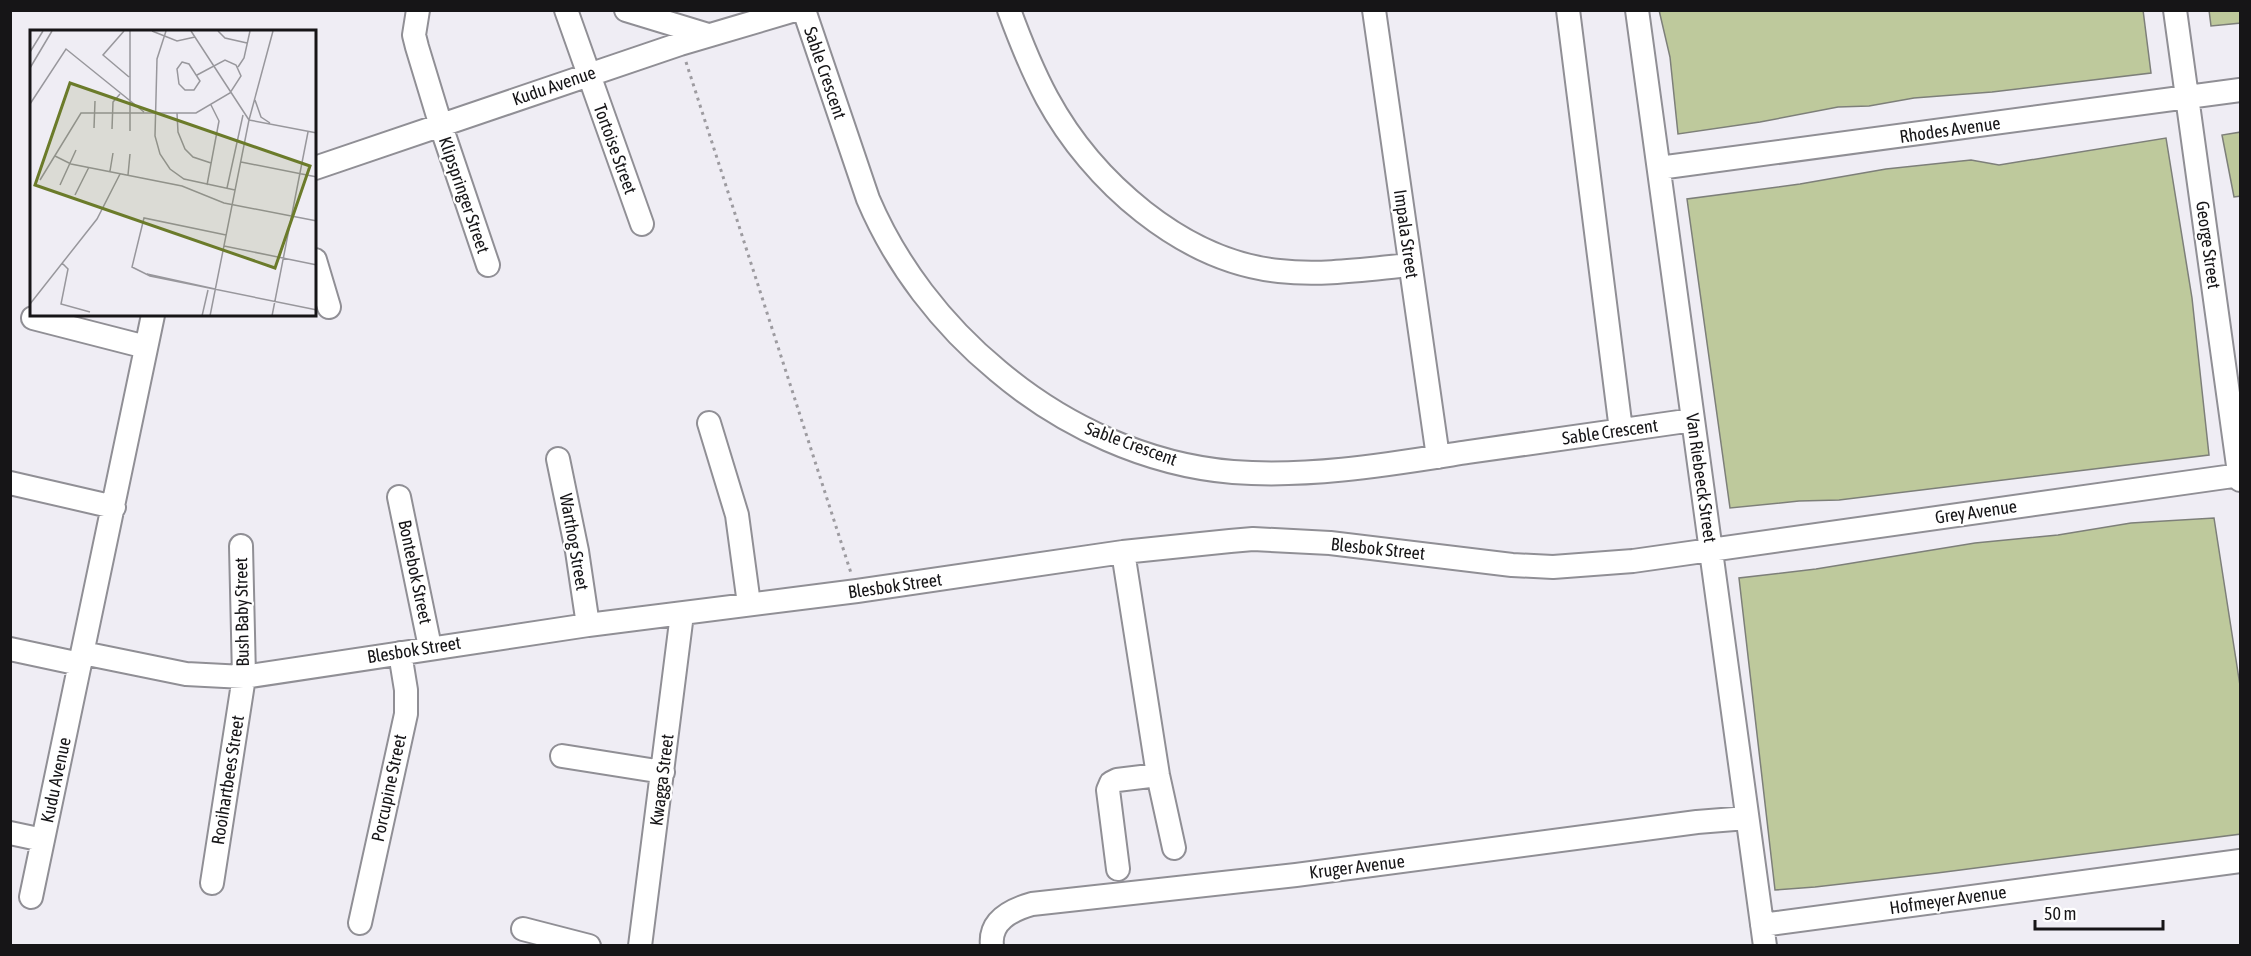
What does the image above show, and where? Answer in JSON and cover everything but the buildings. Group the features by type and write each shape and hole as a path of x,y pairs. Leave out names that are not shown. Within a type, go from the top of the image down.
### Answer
{"street":[{"name":"Klipspringer Street","path":"418,10 414,35 441,126 488,265"},
{"name":"Tortoise Street","path":"566,10 642,224"},
{"path":"626,10 708,35"},
{"name":"Kudu Avenue","path":"316,168 588,74 708,35 795,10"},
{"name":"Sable Crescent","path":"804,10 868,199 884,233 904,266 941,315 986,361 1017,387 1059,414 1102,436 1158,457 1216,470 1299,472 1438,457 1693,420"},
{"path":"1009,10 1026,55 1059,118 1092,161 1123,194 1151,218 1174,233 1219,257 1247,266 1279,271 1334,272 1410,265"},
{"name":"Impala Street","path":"1374,10 1438,457"},
{"path":"1568,10 1621,430"},
{"name":"Van Riebeeck Street","path":"1637,10 1763,935"},
{"name":"George Street","path":"2175,10 2241,480"},
{"name":"Rhodes Avenue","path":"1659,168 2241,90"},
{"path":"316,263 329,307"},
{"name":"Kudu Avenue","path":"31,897 153,316"},
{"path":"33,318 146,347"},
{"path":"709,423 737,515 749,604"},
{"name":"Warthog Street","path":"558,459 577,551 588,625"},
{"name":"Grey Avenue","path":"1711,550 2240,476"},
{"path":"10,483 114,507"},
{"name":"Bontebok Street","path":"399,496 430,647"},
{"name":"Blesbok Street","path":"82,658 186,674 244,677 430,647 588,625 857,591 1123,552 1253,539 1330,543 1512,565 1553,567 1633,561 1711,550"},
{"name":"Bush Baby Street","path":"241,546 244,677"},
{"path":"1123,552 1158,775 1174,848"},
{"name":"Kwagga Street","path":"640,945 682,614"},
{"path":"10,649 82,658"},
{"name":"Porcupine Street","path":"360,923 406,714 406,690 400,653"},
{"name":"Rooihartbees Street","path":"212,883 244,677"},
{"path":"562,756 663,772"},
{"path":"1118,869 1108,790 1111,783 1117,780 1158,775"},
{"name":"Kruger Avenue","path":"992,945 991,933 999,921 1016,909 1032,904 1296,875 1697,822 1747,818"},
{"path":"10,833 43,840"},
{"name":"Hofmeyer Avenue","path":"1763,935 2241,861"},
{"path":"524,929 589,945"}],"path":[{"path":"680,44 857,591"}]}
